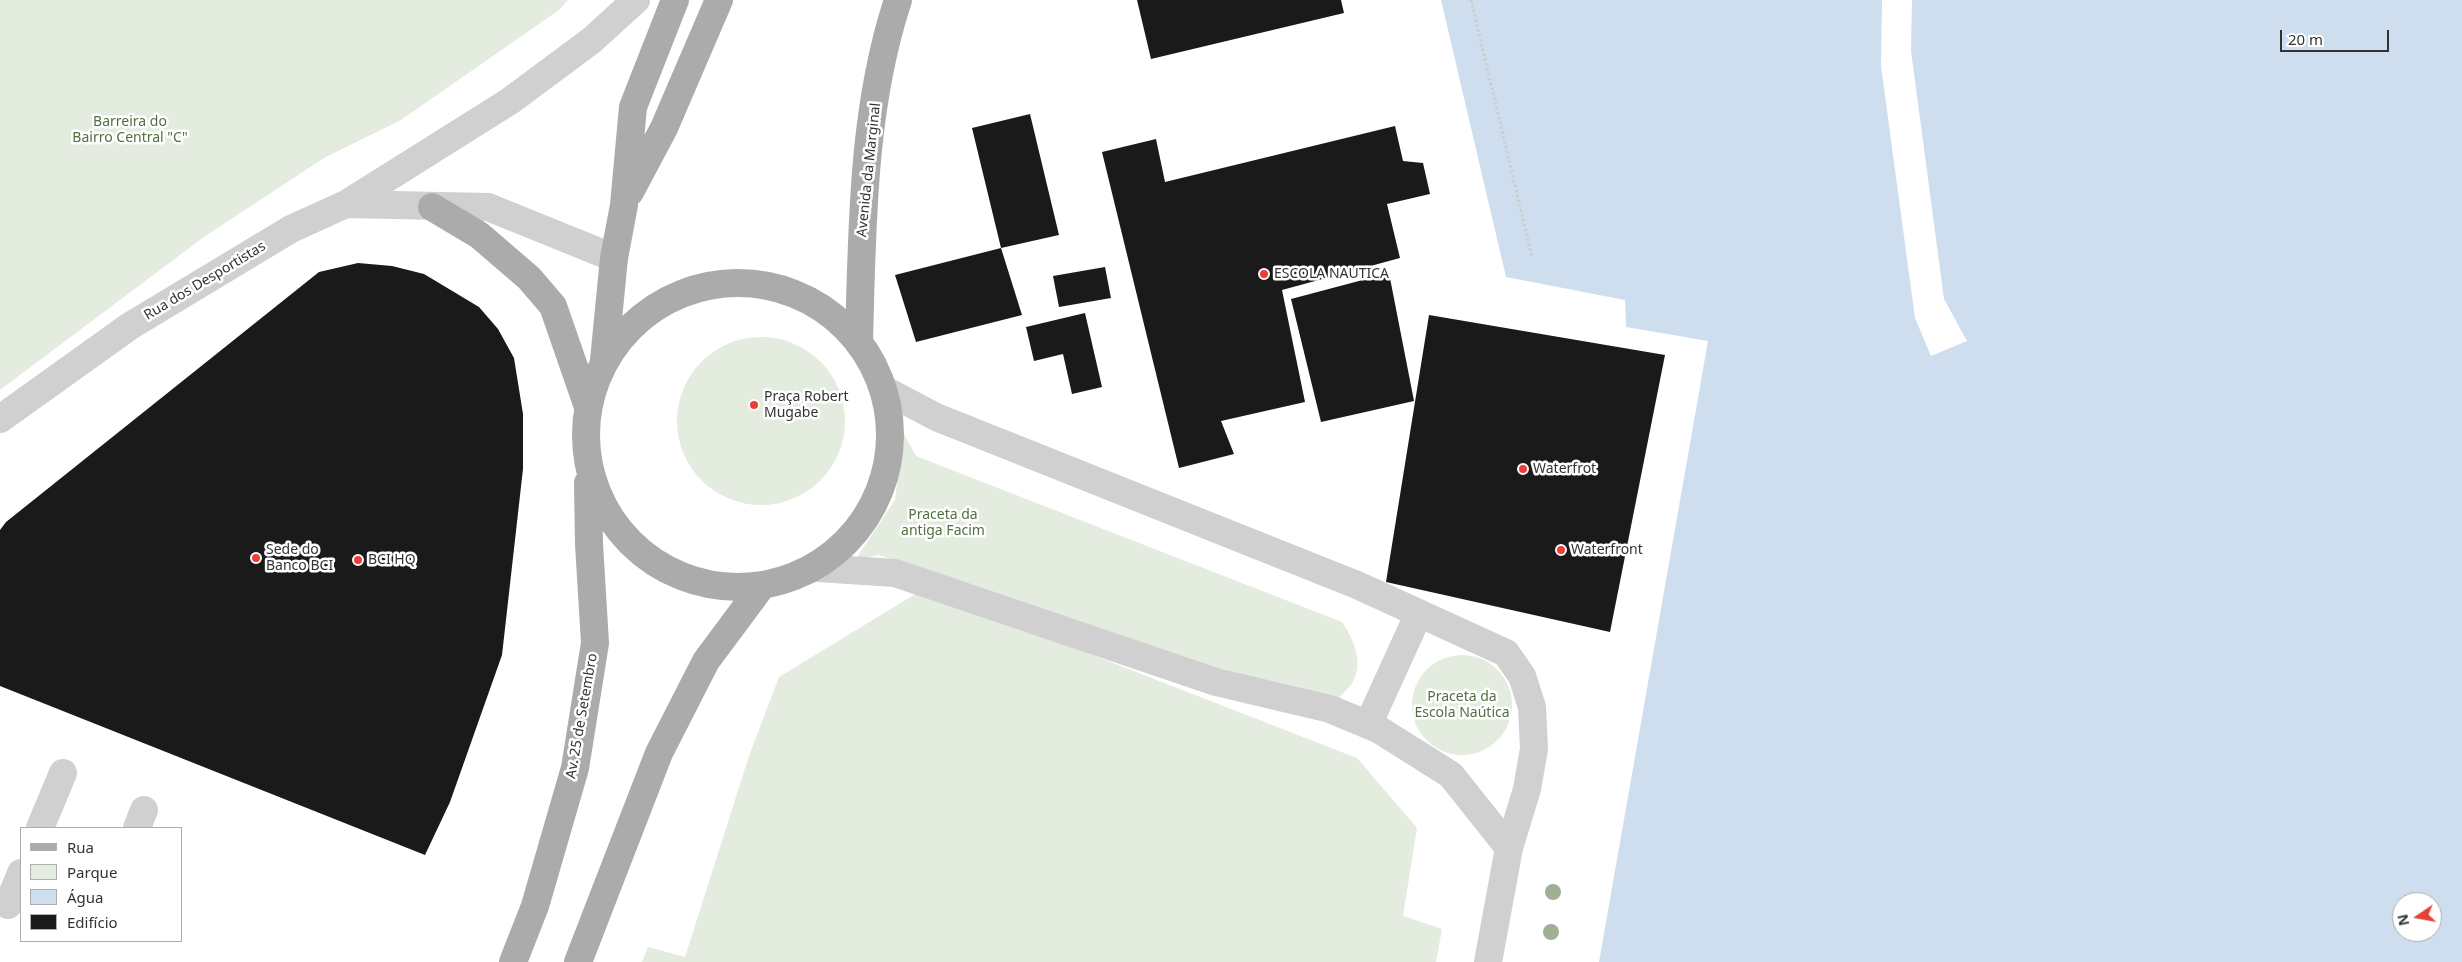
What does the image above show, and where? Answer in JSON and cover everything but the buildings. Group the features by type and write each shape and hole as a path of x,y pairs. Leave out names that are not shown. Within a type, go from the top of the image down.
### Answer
{"main road":[{"path":"588,407 604,362 614,258 624,204 633,107 675,0"},
{"path":"624,204 664,128 719,0"},
{"name":"Avenida da Marginal","path":"859,343 862,244 868,154 885,39 898,0"},
{"path":"432,207 480,235 529,278 553,306 588,407 588,462 600,502 627,542 666,571 712,587 761,587 818,568 855,533 872,505 884,475 891,429 887,392 859,343 827,307 787,289 751,284 716,285 682,294 651,311 624,334 604,362"},
{"name":"Av. 25 de Setembro","path":"513,962 535,906 575,768 595,643 589,544 588,462"},
{"path":"578,962 659,752 706,661 761,587"}],"street":[{"path":"346,204 510,100 592,40 636,0"},
{"name":"Rua dos Desportistas","path":"0,419 130,326 291,229 346,204 488,207 614,258"},
{"path":"887,392 936,417 1357,585 1506,653 1522,676 1532,707 1534,749 1527,789 1509,848 1488,962"},
{"path":"818,568 895,573 1216,682 1330,709 1368,725 1451,775 1509,848"},
{"path":"1368,725 1419,613"},
{"path":"40,827 63,773"},
{"path":"10,905 20,876"}],"path":[{"path":"1471,0 1532,257"}],"green space":[{"name":"Barreira do Bairro Central \"C\"","path":"0,0 568,0 559,10 401,120 324,158 204,237 0,390"},
{"path":"761,337 785,341 800,347 814,356 826,368 835,382 841,397 845,421 841,445 835,460 826,474 814,486 800,495 785,501 761,505 737,501 722,495 708,486 696,474 687,460 681,445 677,421 681,397 687,382 696,368 708,356 722,347 737,341"},
{"name":"Praceta da antiga Facim","path":"903,432 916,456 1342,622 1354,644 1356,652 1357,669 1351,685 1330,709 1309,712 879,555 855,560 895,500"},
{"path":"917,593 1031,631 1357,758 1417,828 1403,916 1442,929 1436,962 642,962 648,947 685,957 749,756 779,677"},
{"name":"Praceta da Escola Naútica","path":"1462,655 1481,659 1498,669 1508,686 1512,705 1508,724 1498,741 1481,751 1462,755 1443,751 1426,741 1416,724 1412,705 1416,686 1426,669 1443,659"}],"water":[{"path":"1441,0 1882,0 1881,66 1915,318 1931,356 1967,341 1944,299 1911,51 1912,0 2462,0 2462,962 1599,962 1708,341 1626,327 1625,300 1506,277"}],"place":[{"name":"ESCOLA NAUTICA","path":"1264,274"},
{"name":"Praça Robert Mugabe","path":"754,405"},
{"name":"Waterfrot","path":"1523,469"},
{"name":"Waterfront","path":"1561,550"},
{"name":"Sede do Banco BCI","path":"256,558"},
{"name":"BCI HQ","path":"358,560"}]}
